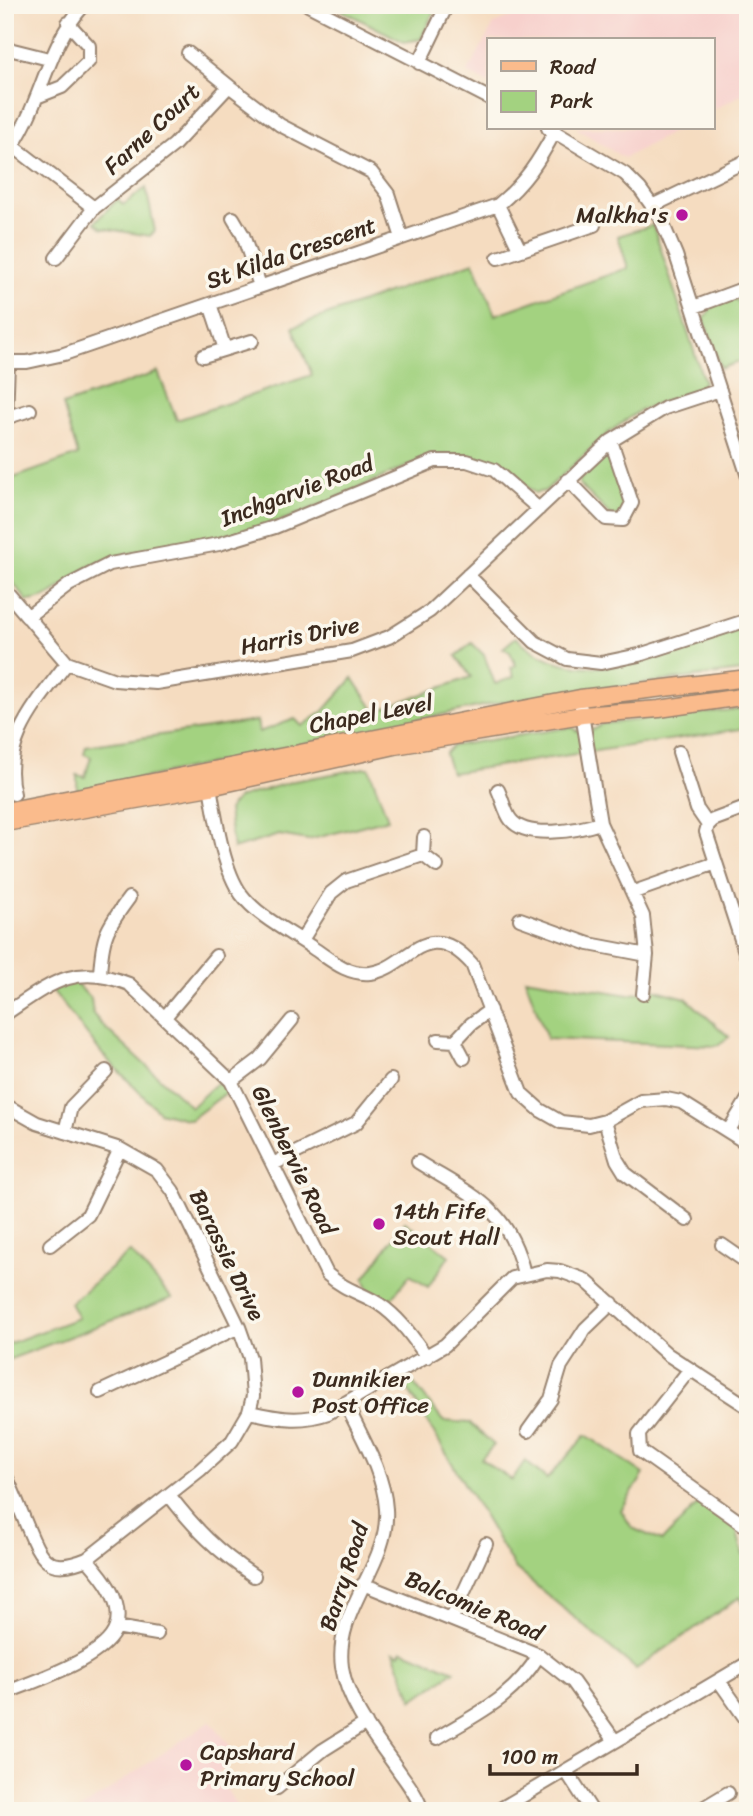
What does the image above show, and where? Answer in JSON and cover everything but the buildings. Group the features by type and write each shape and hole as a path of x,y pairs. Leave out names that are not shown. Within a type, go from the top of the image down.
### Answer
{"main road":[{"name":"Chapel Level","path":"5,811 580,698 748,678"},
{"name":"Chapel Level","path":"5,823 210,787 395,746 582,715 659,709 748,696"}],"street":[{"path":"84,5 68,23 49,59 39,96 9,151 94,208"},
{"path":"308,5 487,97"},
{"path":"419,63 447,5"},
{"path":"39,96 62,87 89,61 89,46 68,23"},
{"path":"5,48 49,59"},
{"path":"188,53 229,86"},
{"name":"Farne Court","path":"56,258 94,208 174,145 229,86 280,125 371,172 388,194 402,238"},
{"path":"551,130 625,174 652,206 667,233 694,307 748,477"},
{"name":"St Kilda Crescent","path":"30,410 6,418 6,362 50,359 498,205 519,188 536,167 551,130"},
{"path":"652,206 748,160"},
{"path":"498,205 520,250"},
{"path":"233,218 243,234 260,286"},
{"path":"498,258 594,225"},
{"path":"694,307 748,287"},
{"path":"210,304 225,349"},
{"path":"203,356 252,341"},
{"name":"Harris Drive","path":"5,590 67,663 115,680 156,683 352,651 389,637 430,611 611,441 665,408 720,390"},
{"path":"568,480 606,519 624,520 632,503 611,441"},
{"name":"Inchgarvie Road","path":"27,617 69,585 110,564 219,544 275,527 435,461 467,461 494,470 539,509"},
{"path":"468,575 535,642 567,659 601,663 639,655 748,620"},
{"path":"14,794 8,779 12,749 22,722 67,663"},
{"path":"580,698 600,823 643,916 647,955 643,994"},
{"path":"679,751 697,809 708,825"},
{"path":"207,771 224,852 240,893 260,911 352,973 372,973 390,966 414,948 432,944 446,945 460,951 472,964 521,1093 561,1122 589,1125 605,1121 641,1101 666,1099 681,1102 748,1144"},
{"path":"498,789 511,820 525,830 575,831 600,823"},
{"path":"748,807 713,820 706,832 748,961"},
{"path":"422,855 424,837"},
{"path":"302,940 331,893 346,881 422,855"},
{"path":"422,855 437,866"},
{"path":"634,892 716,863"},
{"path":"100,975 102,942 110,924 129,898"},
{"path":"520,919 589,944 647,955"},
{"path":"165,1017 216,956"},
{"name":"Glenbervie Road","path":"5,1014 61,978 88,973 129,984 231,1081 327,1274 345,1289 379,1304 403,1324 427,1357"},
{"path":"455,1041 471,1024 490,1010"},
{"path":"231,1081 260,1059 292,1020"},
{"path":"438,1040 455,1041"},
{"path":"455,1041 464,1058"},
{"path":"65,1132 71,1107 106,1071"},
{"path":"273,1164 356,1123 391,1080"},
{"path":"729,1130 748,1099"},
{"name":"Barassie Drive","path":"5,1105 37,1123 120,1149 147,1162 167,1181 239,1327 253,1376 249,1412 225,1449 87,1559"},
{"path":"605,1121 617,1160 625,1173 687,1220"},
{"path":"50,1245 88,1215 120,1149"},
{"path":"418,1162 492,1209 510,1234 524,1274"},
{"path":"722,1245 748,1263"},
{"path":"249,1412 278,1418 312,1419 346,1404 427,1357 456,1336 501,1286 524,1274 547,1270 570,1273 585,1280 667,1354 748,1407"},
{"path":"528,1431 551,1399 567,1357 584,1329 612,1303"},
{"path":"100,1392 239,1327"},
{"path":"690,1369 639,1434 640,1451 744,1525"},
{"name":"Barry Road","path":"346,1404 378,1475 386,1509 384,1531 345,1627 342,1666 354,1703 414,1793 422,1811"},
{"path":"5,1474 36,1550 58,1566 69,1566 87,1559 106,1582 116,1605 117,1627 100,1648 69,1667 5,1693"},
{"path":"169,1495 198,1532 220,1553 254,1576"},
{"path":"452,1619 486,1544"},
{"name":"Balcomie Road","path":"363,1584 539,1655 573,1682 615,1741"},
{"path":"117,1627 157,1634"},
{"path":"437,1738 504,1697 525,1679 539,1655"},
{"path":"497,1811 748,1663"},
{"path":"719,1681 748,1722"},
{"path":"277,1788 323,1750 366,1723"},
{"path":"566,1771 592,1811"},
{"path":"698,1811 728,1793"}],"shaded area":[{"path":"539,5 748,5 748,91 714,109 714,38 487,38 487,83 467,73 494,24"},
{"path":"579,130 676,130 624,158"},
{"name":"Capshard Primary School","path":"210,1721 239,1757 217,1774 240,1811 78,1811"}],"green space":[{"path":"344,5 436,7 421,39 404,42 341,10"},
{"path":"146,188 155,231 150,236 102,228 95,222 118,199 123,205"},
{"path":"653,225 704,382 698,388 639,411 607,434 545,491 535,493 508,473 478,458 456,455 437,457 411,465 309,510 250,531 107,559 82,571 55,592 38,599 27,601 5,572 5,481 78,455 63,405 158,372 177,420 312,375 293,327 474,262 495,315 628,268 618,236"},
{"path":"729,296 748,307 748,359 721,368 704,319 716,301"},
{"path":"611,454 627,501 624,513 612,517 579,484 580,479 605,455"},
{"path":"748,624 748,670 501,702 77,792 77,775 85,777 91,757 84,754 86,746 257,721 259,732 295,719 302,726 323,712 353,678 375,711 471,677 456,656 472,643 484,655 495,684 514,677 511,668 516,665 510,652 503,648 516,637 542,656 570,665 599,667 660,655"},
{"path":"748,708 748,728 451,773 445,754 452,746 572,727 577,731 595,729 602,724"},
{"path":"369,768 388,819 308,840 279,835 233,849 228,810 238,798 294,781"},
{"path":"525,978 629,995 653,989 686,998 729,1037 716,1046 547,1039"},
{"path":"74,981 91,999 93,1014 103,1026 191,1107 218,1082 227,1092 190,1120 159,1112 103,1055 52,990"},
{"path":"405,1222 449,1256 428,1287 410,1275 388,1303 369,1291 364,1279"},
{"path":"130,1252 172,1298 5,1361 5,1345 78,1318 70,1303"},
{"path":"409,1377 443,1421 470,1423 494,1445 481,1459 512,1480 525,1461 547,1479 586,1435 644,1474 621,1510 632,1528 662,1541 701,1501 736,1528 743,1555 748,1558 748,1611 740,1597 636,1669 514,1567 403,1381"},
{"path":"402,1650 455,1671 413,1700 394,1652 400,1654"}],"place":[{"name":"Malkha's","path":"682,215"},
{"name":"14th Fife Scout Hall","path":"379,1224"},
{"name":"Dunnikier Post Office","path":"298,1392"},
{"name":"Capshard Primary School","path":"186,1765"}]}
